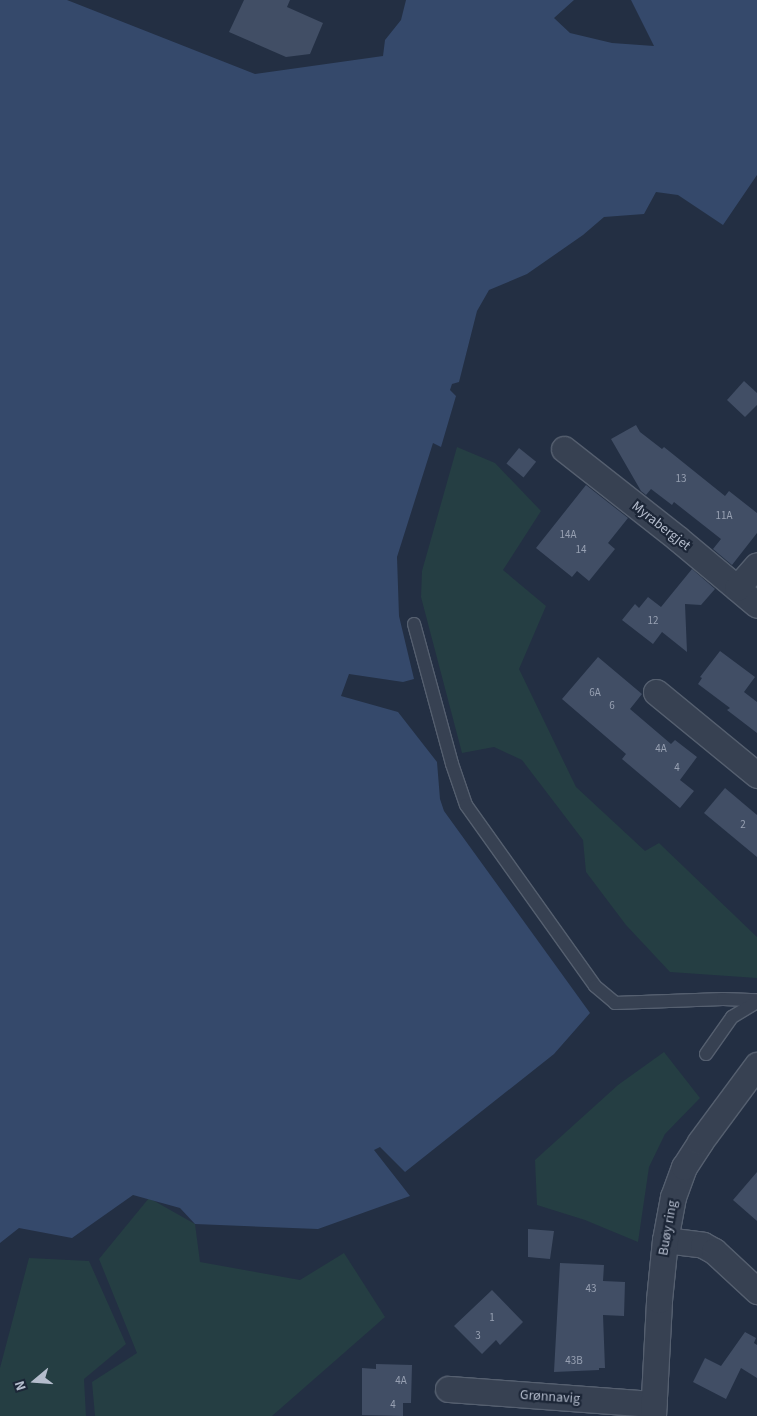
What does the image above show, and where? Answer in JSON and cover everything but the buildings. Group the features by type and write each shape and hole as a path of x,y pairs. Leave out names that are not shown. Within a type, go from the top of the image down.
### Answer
{"street":[{"name":"Myrabergjet","path":"564,449 757,605"},
{"path":"737,588 757,566"},
{"path":"656,692 757,775"},
{"name":"Buøy ring","path":"653,1410 659,1300 665,1240 673,1197 684,1167 712,1123 757,1065"},
{"path":"665,1240 702,1245 724,1260 757,1291"},
{"name":"Grønnavig","path":"448,1389 653,1410"}],"lane":[{"path":"414,624 452,764 466,805 595,986 615,1004 714,999 757,1001"},
{"path":"706,1054 732,1017 757,1001"}],"green space":[{"path":"457,447 495,463 541,511 503,570 546,606 519,669 576,787 645,851 659,843 757,937 757,978 670,972 626,925 586,872 583,840 522,760 494,747 462,753 421,597 422,571"},
{"path":"664,1052 700,1098 665,1134 649,1167 638,1242 585,1220 537,1205 535,1160 618,1085"},
{"path":"149,1198 195,1224 200,1262 300,1280 344,1253 385,1317 272,1416 95,1416 92,1382 137,1353 99,1259"},
{"path":"29,1258 89,1261 126,1344 84,1379 86,1416 0,1416 0,1368"}],"water":[{"path":"0,0 67,0 255,74 383,56 385,40 401,20 406,0 574,0 554,18 570,33 612,43 654,46 631,0 757,0 757,175 723,225 678,195 656,192 644,214 604,217 583,235 527,274 489,290 477,311 459,382 452,384 450,390 456,396 441,447 433,443 397,557 399,616 414,679 403,682 349,674 341,696 398,712 437,762 440,799 444,811 590,1013 554,1054 405,1172 380,1147 374,1150 410,1196 318,1229 195,1224 180,1208 133,1195 72,1238 19,1228 0,1243"}]}
